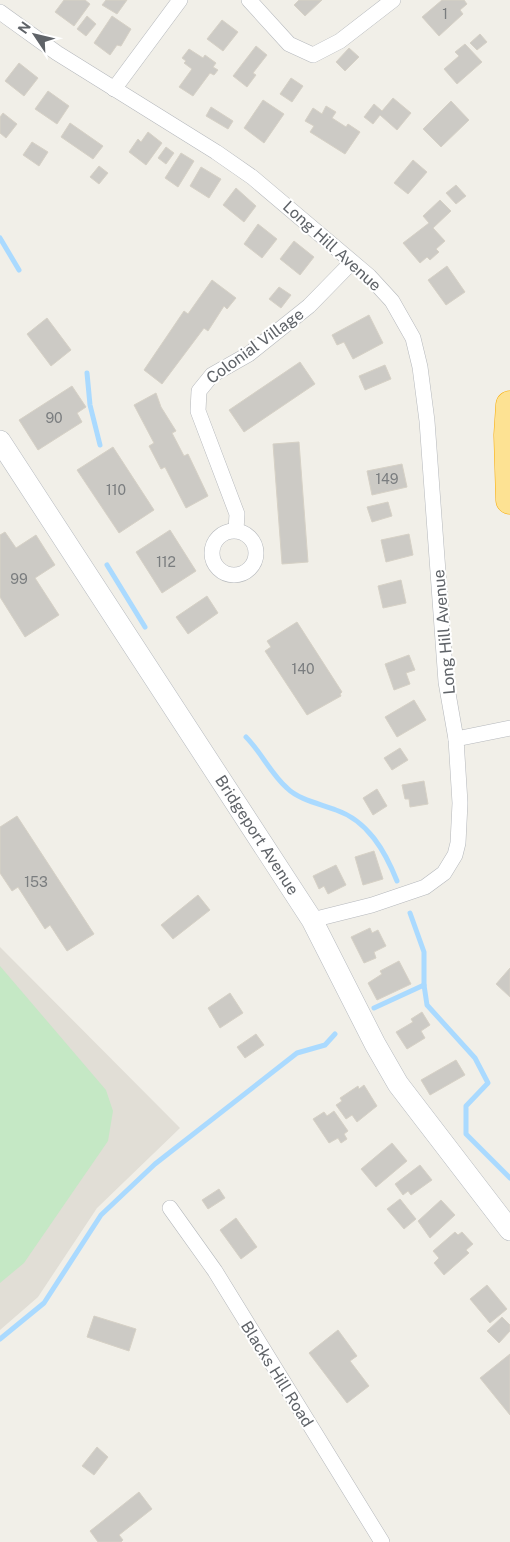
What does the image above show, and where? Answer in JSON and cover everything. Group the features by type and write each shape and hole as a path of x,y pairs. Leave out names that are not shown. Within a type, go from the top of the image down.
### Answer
{"highway":[{"path":"510,405 508,435 510,500"}],"main road":[{"name":"Bridgeport Avenue","path":"0,441 312,920 398,1084 510,1230"}],"street":[{"path":"4,0 22,28"},
{"path":"114,89 180,0"},
{"path":"249,0 289,44 312,55 340,41 393,0"},
{"name":"Long Hill Avenue","path":"0,12 57,53 239,168 369,276 392,301 408,327 420,366 427,421 446,682 456,739 460,828 456,856 444,872 424,886 372,905 312,920"},
{"name":"Colonial Village","path":"236,530 237,514 198,411 199,391 212,375 249,354 309,306 352,262"},
{"path":"456,739 510,728"},
{"name":"Blacks Hill Road","path":"170,1208 215,1271 382,1542"}],"shaded area":[{"path":"0,947 180,1128 97,1208 38,1297 0,1330"}],"green space":[{"path":"0,966 106,1090 113,1111 108,1141 24,1263 0,1283"}],"building":[{"path":"64,0 85,0 90,4 74,26 55,12"},
{"path":"106,0 127,0 117,14 102,5"},
{"path":"299,0 322,0 305,16 294,5"},
{"path":"442,0 464,0 467,4 460,10 463,14 439,36 422,17"},
{"path":"87,16 96,24 86,36 77,29"},
{"path":"112,16 131,29 121,46 117,45 110,55 94,43"},
{"path":"222,20 238,32 223,51 207,39"},
{"path":"480,34 487,42 477,50 470,43"},
{"path":"465,44 482,62 457,84 444,69 459,56 455,52"},
{"path":"256,46 267,55 253,73 256,75 247,87 233,76"},
{"path":"349,48 359,57 345,71 336,62"},
{"path":"189,49 203,58 205,55 216,63 213,67 218,70 214,75 210,73 193,96 179,87 192,69 184,63 186,61 182,58"},
{"path":"19,63 38,78 24,96 5,81"},
{"path":"291,78 303,86 292,102 280,94"},
{"path":"48,91 69,106 57,124 35,109"},
{"path":"393,98 411,113 397,130 380,115 373,124 364,117 374,104 382,111"},
{"path":"263,100 284,114 264,143 244,128"},
{"path":"451,101 469,120 441,147 423,129"},
{"path":"326,106 336,112 332,118 346,127 348,124 360,132 345,154 310,132 314,126 305,121 313,108 322,114"},
{"path":"211,107 233,121 228,129 206,116"},
{"path":"3,113 17,124 6,138 0,133 0,117"},
{"path":"70,123 103,146 93,159 61,137"},
{"path":"148,132 162,143 146,165 129,152 138,139 141,142"},
{"path":"32,142 48,152 39,166 23,155"},
{"path":"166,147 174,153 166,164 158,158"},
{"path":"181,153 194,161 178,187 165,178"},
{"path":"413,160 427,172 408,194 394,183"},
{"path":"99,166 108,173 99,184 90,177"},
{"path":"201,167 221,179 209,198 190,186"},
{"path":"456,185 466,196 456,204 446,193"},
{"path":"236,188 256,206 244,222 223,205"},
{"path":"440,200 451,211 433,228 445,241 436,249 439,252 430,260 427,257 420,263 403,243 429,223 423,216"},
{"path":"258,224 277,239 262,258 244,244"},
{"path":"294,241 314,257 300,275 280,259"},
{"path":"447,266 465,292 446,305 428,280"},
{"path":"212,280 236,298 227,309 224,306 208,331 204,328 162,384 144,370 184,311 188,314"},
{"path":"279,287 291,295 281,308 269,299"},
{"path":"369,315 383,343 353,359 344,342 337,345 332,335"},
{"path":"47,318 71,350 51,366 27,334"},
{"path":"300,362 315,384 244,432 229,410"},
{"path":"385,365 391,379 365,390 359,376"},
{"path":"72,386 86,407 77,413 82,422 38,450 19,420"},
{"path":"156,393 161,407 176,431 172,433 184,456 188,454 208,496 186,508 165,467 161,469 149,446 154,443 134,405"},
{"path":"299,442 308,562 282,564 273,444"},
{"path":"113,447 154,510 119,533 77,470"},
{"path":"402,464 407,487 372,495 367,471"},
{"path":"388,502 392,516 372,522 367,507"},
{"path":"170,530 196,571 162,593 136,552"},
{"path":"5,532 16,548 36,535 55,565 35,578 59,615 25,637 0,597 0,535"},
{"path":"409,534 413,555 386,562 381,540"},
{"path":"401,580 406,603 383,608 378,586"},
{"path":"207,596 218,613 188,634 176,617"},
{"path":"297,622 342,692 341,696 307,715 265,651 271,647 267,641"},
{"path":"409,655 415,670 406,673 410,684 394,690 385,664"},
{"path":"414,700 426,720 397,737 385,717"},
{"path":"400,748 408,760 392,770 384,758"},
{"path":"424,781 428,804 410,807 409,799 405,799 402,785"},
{"path":"377,789 387,806 373,815 363,798"},
{"path":"17,816 94,934 67,951 50,925 45,929 18,887 12,891 0,873 0,827"},
{"path":"374,851 383,879 363,885 355,857"},
{"path":"336,865 346,885 328,894 324,886 319,889 313,876"},
{"path":"198,895 210,910 173,939 161,925"},
{"path":"370,928 372,933 378,930 386,946 374,952 376,958 364,963 351,937"},
{"path":"399,961 411,984 377,1000 368,983 382,974 380,971"},
{"path":"510,968 510,997 496,984"},
{"path":"230,993 243,1013 220,1028 208,1008"},
{"path":"422,1012 430,1025 421,1031 425,1038 407,1049 396,1032 413,1022 411,1019"},
{"path":"256,1034 264,1045 245,1058 237,1047"},
{"path":"456,1060 465,1075 430,1095 421,1080"},
{"path":"364,1085 377,1106 357,1122 352,1115 346,1119 336,1105 342,1101 340,1098 358,1086 359,1089"},
{"path":"334,1111 348,1131 344,1134 347,1139 341,1143 338,1138 329,1143 313,1119 324,1112 327,1116"},
{"path":"392,1143 407,1161 376,1187 361,1169"},
{"path":"420,1165 432,1180 411,1195 408,1191 403,1195 395,1184"},
{"path":"219,1189 225,1198 208,1209 202,1200"},
{"path":"400,1199 416,1219 404,1229 387,1209"},
{"path":"441,1200 455,1215 430,1238 418,1221"},
{"path":"236,1218 257,1247 241,1259 220,1230"},
{"path":"455,1232 458,1235 462,1232 473,1244 466,1250 469,1253 444,1275 434,1263 439,1258 433,1251"},
{"path":"487,1285 507,1309 490,1323 470,1299"},
{"path":"94,1316 136,1329 129,1351 87,1337"},
{"path":"502,1317 510,1325 510,1331 499,1343 487,1331"},
{"path":"338,1330 357,1356 350,1361 369,1386 347,1403 309,1353"},
{"path":"510,1354 510,1415 480,1378"},
{"path":"97,1447 108,1457 94,1475 82,1466"},
{"path":"139,1492 152,1509 119,1535 123,1540 121,1542 98,1542 90,1531"}],"waterway":[{"path":"0,238 19,270"},
{"path":"87,373 90,405 100,445"},
{"path":"107,565 145,627"},
{"path":"246,737 281,782 292,792 304,799 347,815 366,829 381,848 397,881"},
{"path":"410,913 424,952 424,985 427,1005 475,1058 488,1083 466,1106 466,1134 510,1178"},
{"path":"374,1008 424,985"},
{"path":"0,1339 44,1303 101,1215 155,1164 297,1053 325,1045 335,1034"}]}
